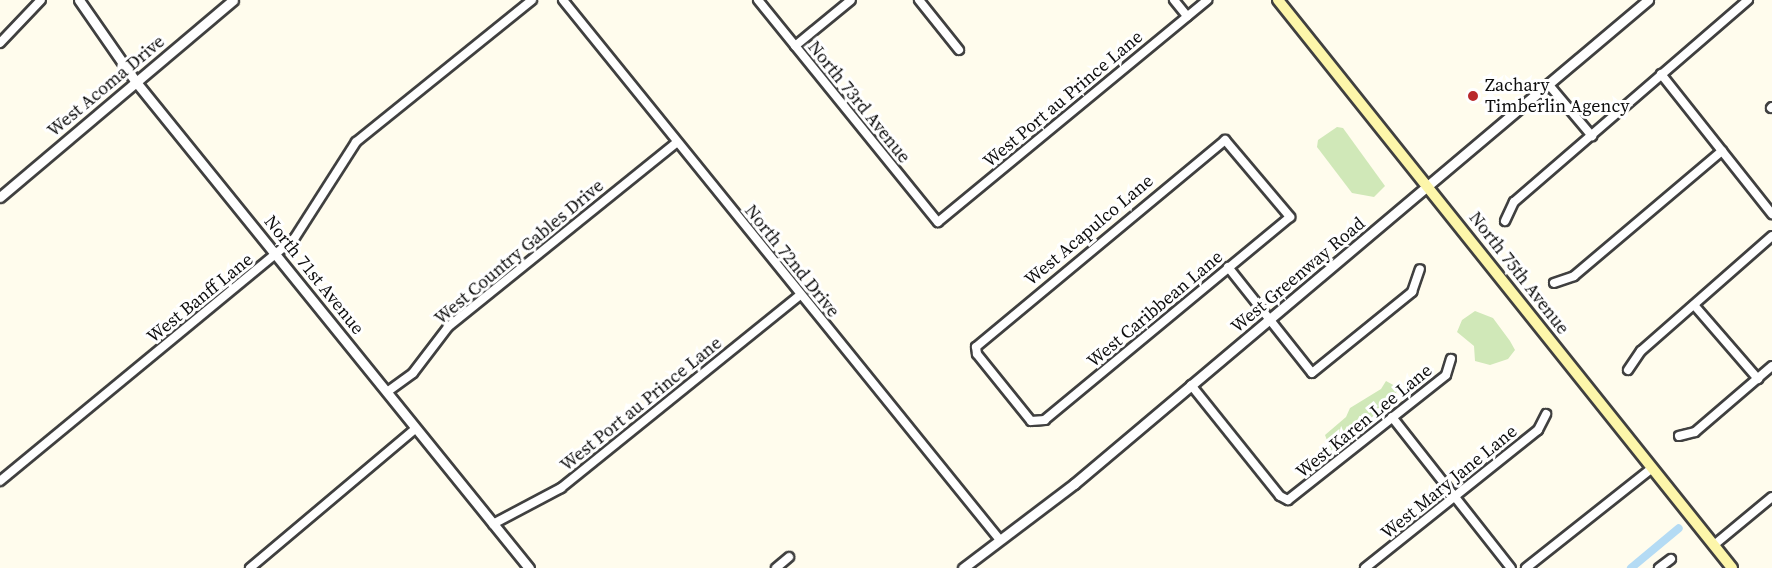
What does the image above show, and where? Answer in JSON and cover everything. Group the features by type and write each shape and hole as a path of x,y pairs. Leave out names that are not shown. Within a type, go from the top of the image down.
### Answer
{"main road":[{"name":"North 75th Avenue","path":"1278,0 1732,568"}],"street":[{"path":"0,43 41,0"},
{"name":"North 71st Avenue","path":"79,0 136,82 528,568"},
{"name":"West Acoma Drive","path":"0,197 233,0"},
{"name":"West Banff Lane","path":"0,482 294,239 356,142 532,0"},
{"name":"North 72nd Drive","path":"563,0 1000,540"},
{"name":"North 73rd Avenue","path":"758,0 938,222"},
{"path":"795,46 850,0"},
{"path":"919,0 959,50"},
{"path":"1174,0 1187,16"},
{"name":"West Port au Prince Lane","path":"938,222 1207,0"},
{"name":"West Greenway Road","path":"963,568 1074,483 1429,187 1648,0"},
{"path":"1505,221 1514,202 1748,0"},
{"path":"1661,74 1772,214"},
{"path":"1549,85 1592,136"},
{"name":"West Acapulco Lane","path":"1038,423 1031,421 976,354 975,347 1218,142 1225,140 1290,217"},
{"name":"West Country Gables Drive","path":"387,393 413,373 448,327 677,142"},
{"path":"1554,284 1574,276 1722,151"},
{"name":"West Caribbean Lane","path":"1038,423 1290,217"},
{"path":"1628,370 1641,351 1772,236"},
{"path":"1228,267 1312,373 1412,292 1420,269"},
{"name":"West Port au Prince Lane","path":"493,524 561,488 800,295"},
{"path":"1694,305 1758,379"},
{"name":"West Karen Lee Lane","path":"1191,385 1280,496 1288,500 1446,375 1451,359"},
{"path":"1679,436 1695,432 1772,366"},
{"name":"West Mary Jane Lane","path":"1365,568 1538,430 1546,414"},
{"path":"1392,417 1511,568"},
{"path":"250,568 416,428"},
{"path":"1526,568 1652,468"},
{"path":"1714,545 1772,497"},
{"path":"776,568 789,557"},
{"path":"1659,568 1671,559"}],"green space":[{"path":"1337,127 1343,128 1385,186 1374,197 1352,193 1317,147 1318,140"},
{"path":"1475,311 1493,318 1510,341 1515,350 1508,359 1490,365 1475,361 1474,346 1457,332 1462,320"},
{"path":"1386,381 1397,387 1395,402 1331,451 1325,435 1346,417 1350,408 1381,389"}],"waterway":[{"path":"1631,568 1679,528"}],"place":[{"name":"Zachary Timberlin Agency","path":"1473,96"}]}
